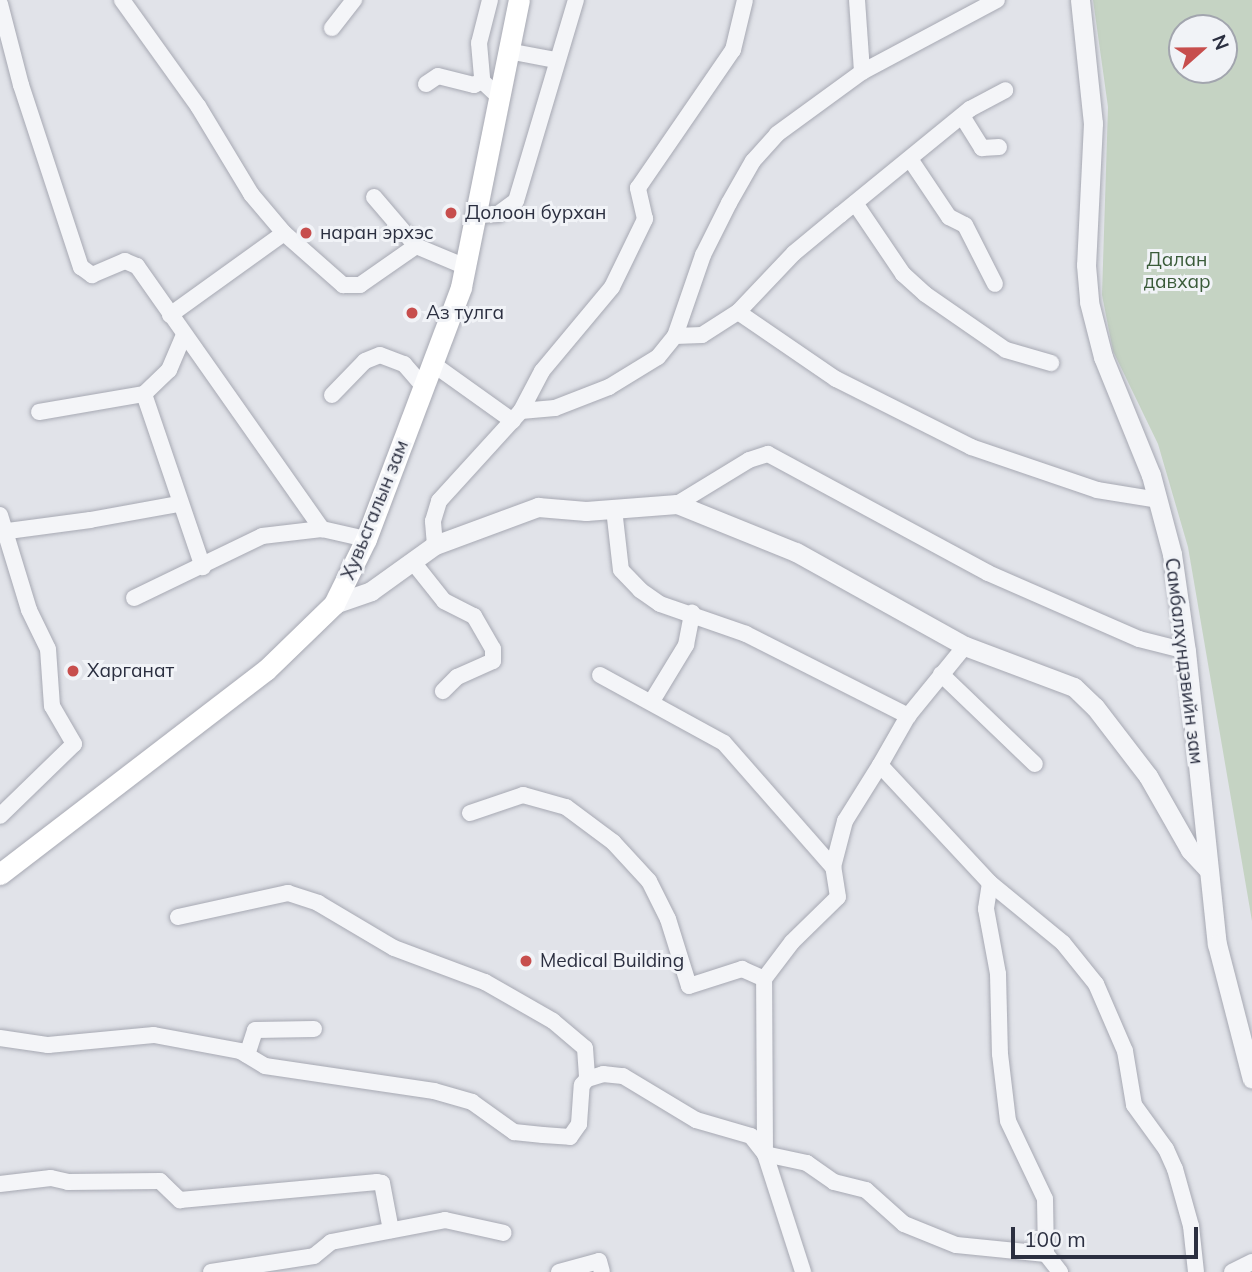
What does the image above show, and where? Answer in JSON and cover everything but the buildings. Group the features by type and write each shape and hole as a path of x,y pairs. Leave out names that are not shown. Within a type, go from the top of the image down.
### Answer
{"main road":[{"name":"Хувьсгалын зам","path":"0,874 266,670 334,604 366,539 433,364 466,267 519,0"}],"street":[{"path":"122,0 198,106 251,194 284,233 343,285 360,285 416,246"},
{"path":"332,28 354,0"},
{"path":"490,0 480,43 482,81 500,98"},
{"path":"478,215 498,214 516,201 555,60 576,0"},
{"path":"435,545 433,521 439,501 517,416 542,371 612,287 645,219 639,188 733,50 745,0"},
{"path":"857,0 862,72"},
{"path":"433,364 517,416 555,408 609,387 659,357 675,336 703,255 753,161 784,128 862,72 998,0"},
{"name":"Самбалхүндэвийн зам","path":"1080,0 1093,123 1086,265 1089,302 1103,357 1159,500 1186,651 1208,869 1221,964 1252,1079"},
{"path":"0,4 21,85 81,267 92,275 132,262 322,529"},
{"path":"508,51 555,60"},
{"path":"426,84 438,76 474,85 482,81"},
{"path":"675,336 702,335 738,312 794,253 962,116 1004,90"},
{"path":"962,116 982,148 999,147"},
{"path":"910,159 949,217 965,225 995,284"},
{"path":"374,197 416,246 466,267"},
{"path":"855,203 903,274 925,294 1006,350 1051,363"},
{"path":"170,315 284,233"},
{"path":"738,312 836,379 971,447 1097,490 1159,500"},
{"path":"39,412 144,394 169,370 184,335"},
{"path":"332,395 365,361 380,355 404,364 424,387"},
{"path":"144,394 178,504 203,567"},
{"path":"677,504 749,460 768,454 988,573 1139,639 1186,651"},
{"path":"4,529 178,504"},
{"path":"334,604 371,591 435,545 538,507 614,509 677,504 796,552 965,646 1058,679 1085,695 1148,776 1190,850 1208,869"},
{"path":"614,509 617,557 627,581 660,604 692,612 746,634 908,716"},
{"path":"0,515 29,610 48,649 48,693 75,744 0,816"},
{"path":"134,598 203,567 262,536 322,529 366,539"},
{"path":"413,562 444,601 474,616 493,649 493,661 457,677 443,691"},
{"path":"652,701 686,645 692,612"},
{"path":"803,1272 765,1154 764,979 792,942 838,897 832,867 845,821 908,716 965,646"},
{"path":"941,674 1035,764"},
{"path":"600,676 652,701 724,743 832,867"},
{"path":"880,765 990,883 1063,943 1084,964 1096,984 1125,1051 1134,1105 1166,1149 1175,1169 1191,1226 1196,1272"},
{"path":"470,813 523,795 566,807 613,842 649,881 668,919 689,986 742,969 764,979"},
{"path":"990,883 986,909 998,974 1000,1054 1008,1121 1045,1199 1046,1254 1060,1272"},
{"path":"178,917 288,893 318,903 394,948 485,982 553,1021 584,1048 587,1079"},
{"path":"247,1055 255,1030 314,1029"},
{"path":"0,1038 47,1045 155,1035 247,1055 265,1066 453,1096 472,1102 514,1132 543,1135 570,1136 579,1124 582,1085 587,1079 603,1074 623,1076 696,1120 751,1136 765,1154 807,1163 835,1182 866,1190 904,1224 956,1245 1046,1254"},
{"path":"0,1184 51,1178 68,1182 160,1181 180,1200 377,1182 382,1183 391,1230"},
{"path":"211,1272 314,1256 331,1242 445,1220 504,1233"},
{"path":"559,1272 599,1261 602,1272"},
{"path":"1232,1272 1252,1262"}],"green space":[{"name":"Далан давхар","path":"1093,0 1252,0 1252,921 1188,547 1158,444 1113,351 1102,295 1108,107"}],"place":[{"name":"Долоон бурхан","path":"451,213"},
{"name":"наран эрхэс","path":"306,233"},
{"name":"Аз тулга","path":"412,313"},
{"name":"Харганат","path":"73,671"},
{"name":"Medical Building","path":"526,961"}]}
